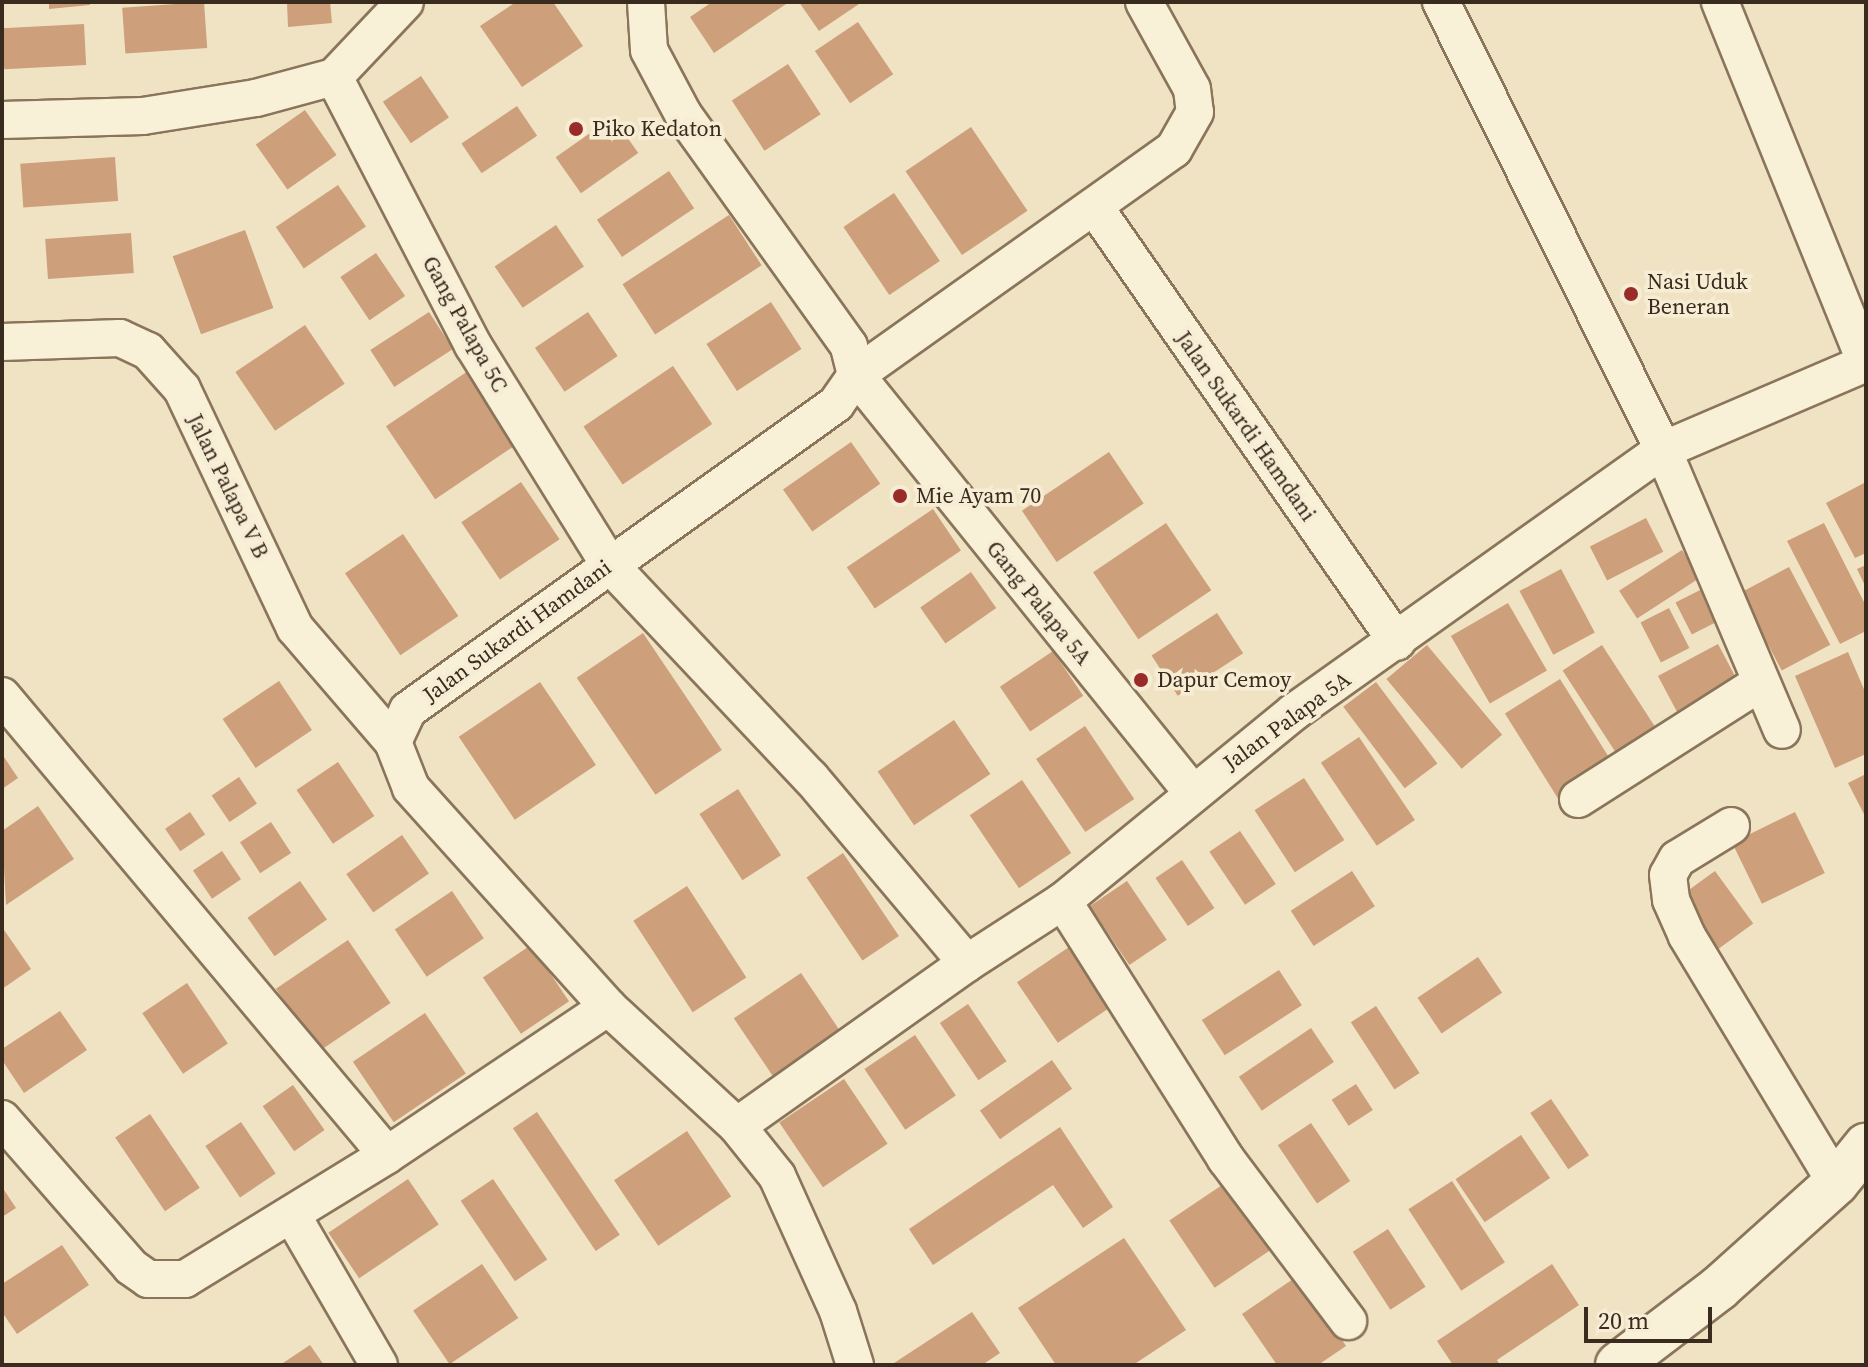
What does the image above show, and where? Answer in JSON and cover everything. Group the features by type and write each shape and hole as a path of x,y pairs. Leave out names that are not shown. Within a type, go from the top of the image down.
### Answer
{"street":[{"path":"2,120 143,116 256,98 334,77 405,2"},
{"path":"646,2 649,50 683,114 849,346 856,375"},
{"name":"Jalan Sukardi Hamdani","path":"393,742 408,710 836,404 856,375 1096,209 1174,149 1195,112 1192,89 1144,2"},
{"path":"1441,2 1663,450 1782,730"},
{"path":"1720,2 1866,363"},
{"name":"Gang Palapa 5C","path":"334,77 473,345 609,564 811,778 967,963"},
{"name":"Jalan Sukardi Hamdani","path":"1096,209 1397,642"},
{"name":"Jalan Palapa V B","path":"2,342 120,338 148,351 182,389 295,628 393,742"},
{"name":"Jalan Palapa 5A","path":"737,1126 967,963 1063,901 1192,792 1294,712 1397,642 1663,450 1866,363"},
{"name":"Gang Palapa 5A","path":"856,375 1192,792"},
{"path":"1578,799 1760,683"},
{"path":"2,696 387,1155"},
{"path":"393,742 411,788 608,1007 737,1126 777,1176 838,1311 855,1365"},
{"path":"1731,826 1677,859 1668,875 1671,900 1687,936 1836,1183"},
{"path":"1063,901 1226,1159 1348,1321"},
{"path":"2,1119 131,1267 148,1279 185,1279 387,1155 608,1007"},
{"path":"1622,1364 1719,1288 1836,1183 1866,1146"},
{"path":"292,1215 379,1365"}],"building":[{"path":"49,2 90,2 90,5 49,9"},
{"path":"204,2 207,48 125,54 122,8"},
{"path":"287,2 330,2 332,23 288,27"},
{"path":"516,2 553,2 583,46 522,87 480,26"},
{"path":"712,2 786,4 714,53 690,17"},
{"path":"799,2 862,2 819,31"},
{"path":"858,22 893,74 850,103 815,51"},
{"path":"84,24 86,65 4,69 2,28"},
{"path":"788,64 821,114 764,151 732,100"},
{"path":"421,76 449,117 411,143 383,102"},
{"path":"517,106 537,136 482,173 461,143"},
{"path":"305,110 337,155 287,189 256,144"},
{"path":"613,117 638,153 581,193 556,157"},
{"path":"971,127 1027,211 962,255 906,171"},
{"path":"115,157 118,201 23,208 20,164"},
{"path":"669,171 694,208 622,257 597,220"},
{"path":"338,185 366,226 304,268 276,227"},
{"path":"894,193 940,261 889,295 843,227"},
{"path":"729,215 762,265 655,334 622,284"},
{"path":"556,225 584,266 523,308 495,266"},
{"path":"245,230 273,308 201,334 173,256"},
{"path":"131,233 134,273 48,279 45,239"},
{"path":"376,253 405,296 369,320 340,277"},
{"path":"771,302 801,349 737,391 706,344"},
{"path":"429,312 453,349 394,387 370,350"},
{"path":"588,312 618,356 565,392 535,348"},
{"path":"305,325 345,384 275,431 235,372"},
{"path":"673,366 712,424 623,484 583,426"},
{"path":"468,371 517,444 435,499 386,426"},
{"path":"851,442 880,484 812,531 783,490"},
{"path":"1109,452 1144,503 1057,562 1022,511"},
{"path":"521,482 560,539 500,579 461,522"},
{"path":"1866,482 1866,553 1855,558 1826,503"},
{"path":"933,509 961,550 875,609 847,567"},
{"path":"1646,518 1663,552 1607,580 1590,547"},
{"path":"1166,523 1211,590 1138,639 1093,572"},
{"path":"1824,523 1866,606 1866,631 1840,644 1787,541"},
{"path":"403,534 458,616 400,655 345,573"},
{"path":"1682,550 1700,578 1637,619 1619,591"},
{"path":"1866,565 1866,588 1857,569"},
{"path":"1789,567 1830,645 1782,671 1740,593"},
{"path":"1561,569 1595,633 1553,655 1520,591"},
{"path":"971,572 996,608 945,644 920,608"},
{"path":"1704,588 1720,620 1692,635 1675,603"},
{"path":"1508,603 1547,671 1490,704 1451,636"},
{"path":"1669,608 1689,648 1661,663 1640,623"},
{"path":"1217,613 1243,653 1178,696 1152,655"},
{"path":"643,633 722,750 656,795 577,678"},
{"path":"1718,644 1738,682 1678,714 1658,676"},
{"path":"1427,645 1502,735 1462,769 1386,679"},
{"path":"1602,645 1660,734 1620,759 1563,671"},
{"path":"1053,651 1083,696 1030,732 1000,687"},
{"path":"1848,652 1866,694 1866,754 1835,768 1795,676"},
{"path":"1560,679 1615,767 1560,802 1505,713"},
{"path":"279,681 312,730 256,768 223,719"},
{"path":"540,682 596,765 515,820 459,737"},
{"path":"1376,682 1437,763 1405,788 1343,707"},
{"path":"954,720 990,774 914,825 878,771"},
{"path":"1085,726 1134,799 1085,832 1036,759"},
{"path":"1359,737 1415,820 1377,846 1321,763"},
{"path":"2,754 18,778 2,789"},
{"path":"338,762 374,816 333,844 297,790"},
{"path":"1866,774 1866,818 1848,783"},
{"path":"239,777 257,804 230,822 212,795"},
{"path":"1304,778 1344,840 1295,872 1255,810"},
{"path":"1022,780 1071,853 1019,888 970,815"},
{"path":"738,789 781,855 742,880 699,814"},
{"path":"38,806 74,859 6,905 2,831"},
{"path":"190,812 205,834 180,851 165,829"},
{"path":"1795,812 1825,873 1762,904 1732,843"},
{"path":"271,822 291,853 260,873 240,842"},
{"path":"1240,831 1276,884 1245,905 1209,852"},
{"path":"402,835 429,874 373,913 346,874"},
{"path":"222,851 241,879 212,899 193,871"},
{"path":"843,853 899,936 862,961 807,878"},
{"path":"1182,860 1214,908 1188,926 1155,878"},
{"path":"1352,871 1375,906 1314,946 1291,911"},
{"path":"1715,871 1753,924 1718,949 1679,897"},
{"path":"300,881 327,920 275,956 248,918"},
{"path":"1127,881 1167,940 1129,965 1090,906"},
{"path":"687,886 746,977 693,1012 633,921"},
{"path":"452,891 484,938 427,977 395,930"},
{"path":"2,927 31,969 2,989"},
{"path":"348,940 390,1003 318,1052 276,989"},
{"path":"1075,943 1116,1004 1058,1043 1017,982"},
{"path":"531,945 569,1001 521,1034 483,977"},
{"path":"1478,957 1502,993 1442,1033 1417,998"},
{"path":"1279,970 1302,1005 1225,1055 1202,1020"},
{"path":"801,973 841,1033 774,1078 734,1018"},
{"path":"187,983 228,1044 183,1074 142,1013"},
{"path":"968,1004 1007,1061 978,1080 940,1023"},
{"path":"1376,1006 1420,1073 1394,1089 1351,1022"},
{"path":"60,1011 87,1050 24,1093 2,1060 2,1049"},
{"path":"425,1013 466,1074 394,1122 353,1062"},
{"path":"1311,1028 1334,1062 1262,1111 1239,1077"},
{"path":"915,1035 956,1096 905,1130 864,1069"},
{"path":"1052,1060 1072,1089 1000,1139 980,1110"},
{"path":"844,1079 888,1144 823,1187 779,1123"},
{"path":"1356,1084 1373,1110 1349,1126 1332,1100"},
{"path":"293,1085 325,1130 294,1151 263,1106"},
{"path":"1551,1099 1589,1155 1568,1169 1530,1113"},
{"path":"537,1112 620,1235 596,1251 513,1128"},
{"path":"150,1114 200,1188 165,1211 115,1137"},
{"path":"241,1122 276,1173 240,1197 205,1146"},
{"path":"1311,1123 1350,1181 1317,1203 1278,1145"},
{"path":"1060,1127 1113,1207 1083,1228 1053,1185 933,1265 909,1229"},
{"path":"687,1131 731,1196 658,1246 614,1180"},
{"path":"1521,1135 1550,1178 1485,1222 1456,1179"},
{"path":"1234,1177 1279,1244 1215,1288 1169,1221"},
{"path":"408,1179 439,1225 359,1278 328,1233"},
{"path":"493,1179 547,1259 515,1281 461,1201"},
{"path":"1452,1181 1505,1262 1461,1291 1408,1209"},
{"path":"2,1187 16,1208 2,1217"},
{"path":"1388,1229 1426,1287 1390,1310 1353,1252"},
{"path":"1124,1238 1186,1330 1133,1365 1056,1365 1018,1308"},
{"path":"62,1245 89,1285 17,1334 2,1312 2,1284"},
{"path":"482,1264 518,1318 450,1364 413,1310"},
{"path":"1552,1264 1579,1305 1497,1360 1500,1365 1453,1365 1437,1341"},
{"path":"1299,1275 1346,1346 1318,1365 1277,1365 1242,1314"},
{"path":"972,1312 1000,1353 982,1365 891,1365"},
{"path":"310,1345 324,1365 280,1365"}],"place":[{"name":"Piko Kedaton","path":"576,129"},
{"name":"Nasi Uduk Beneran","path":"1631,294"},
{"name":"Mie Ayam 70","path":"900,496"},
{"name":"Dapur Cemoy","path":"1141,680"}]}
